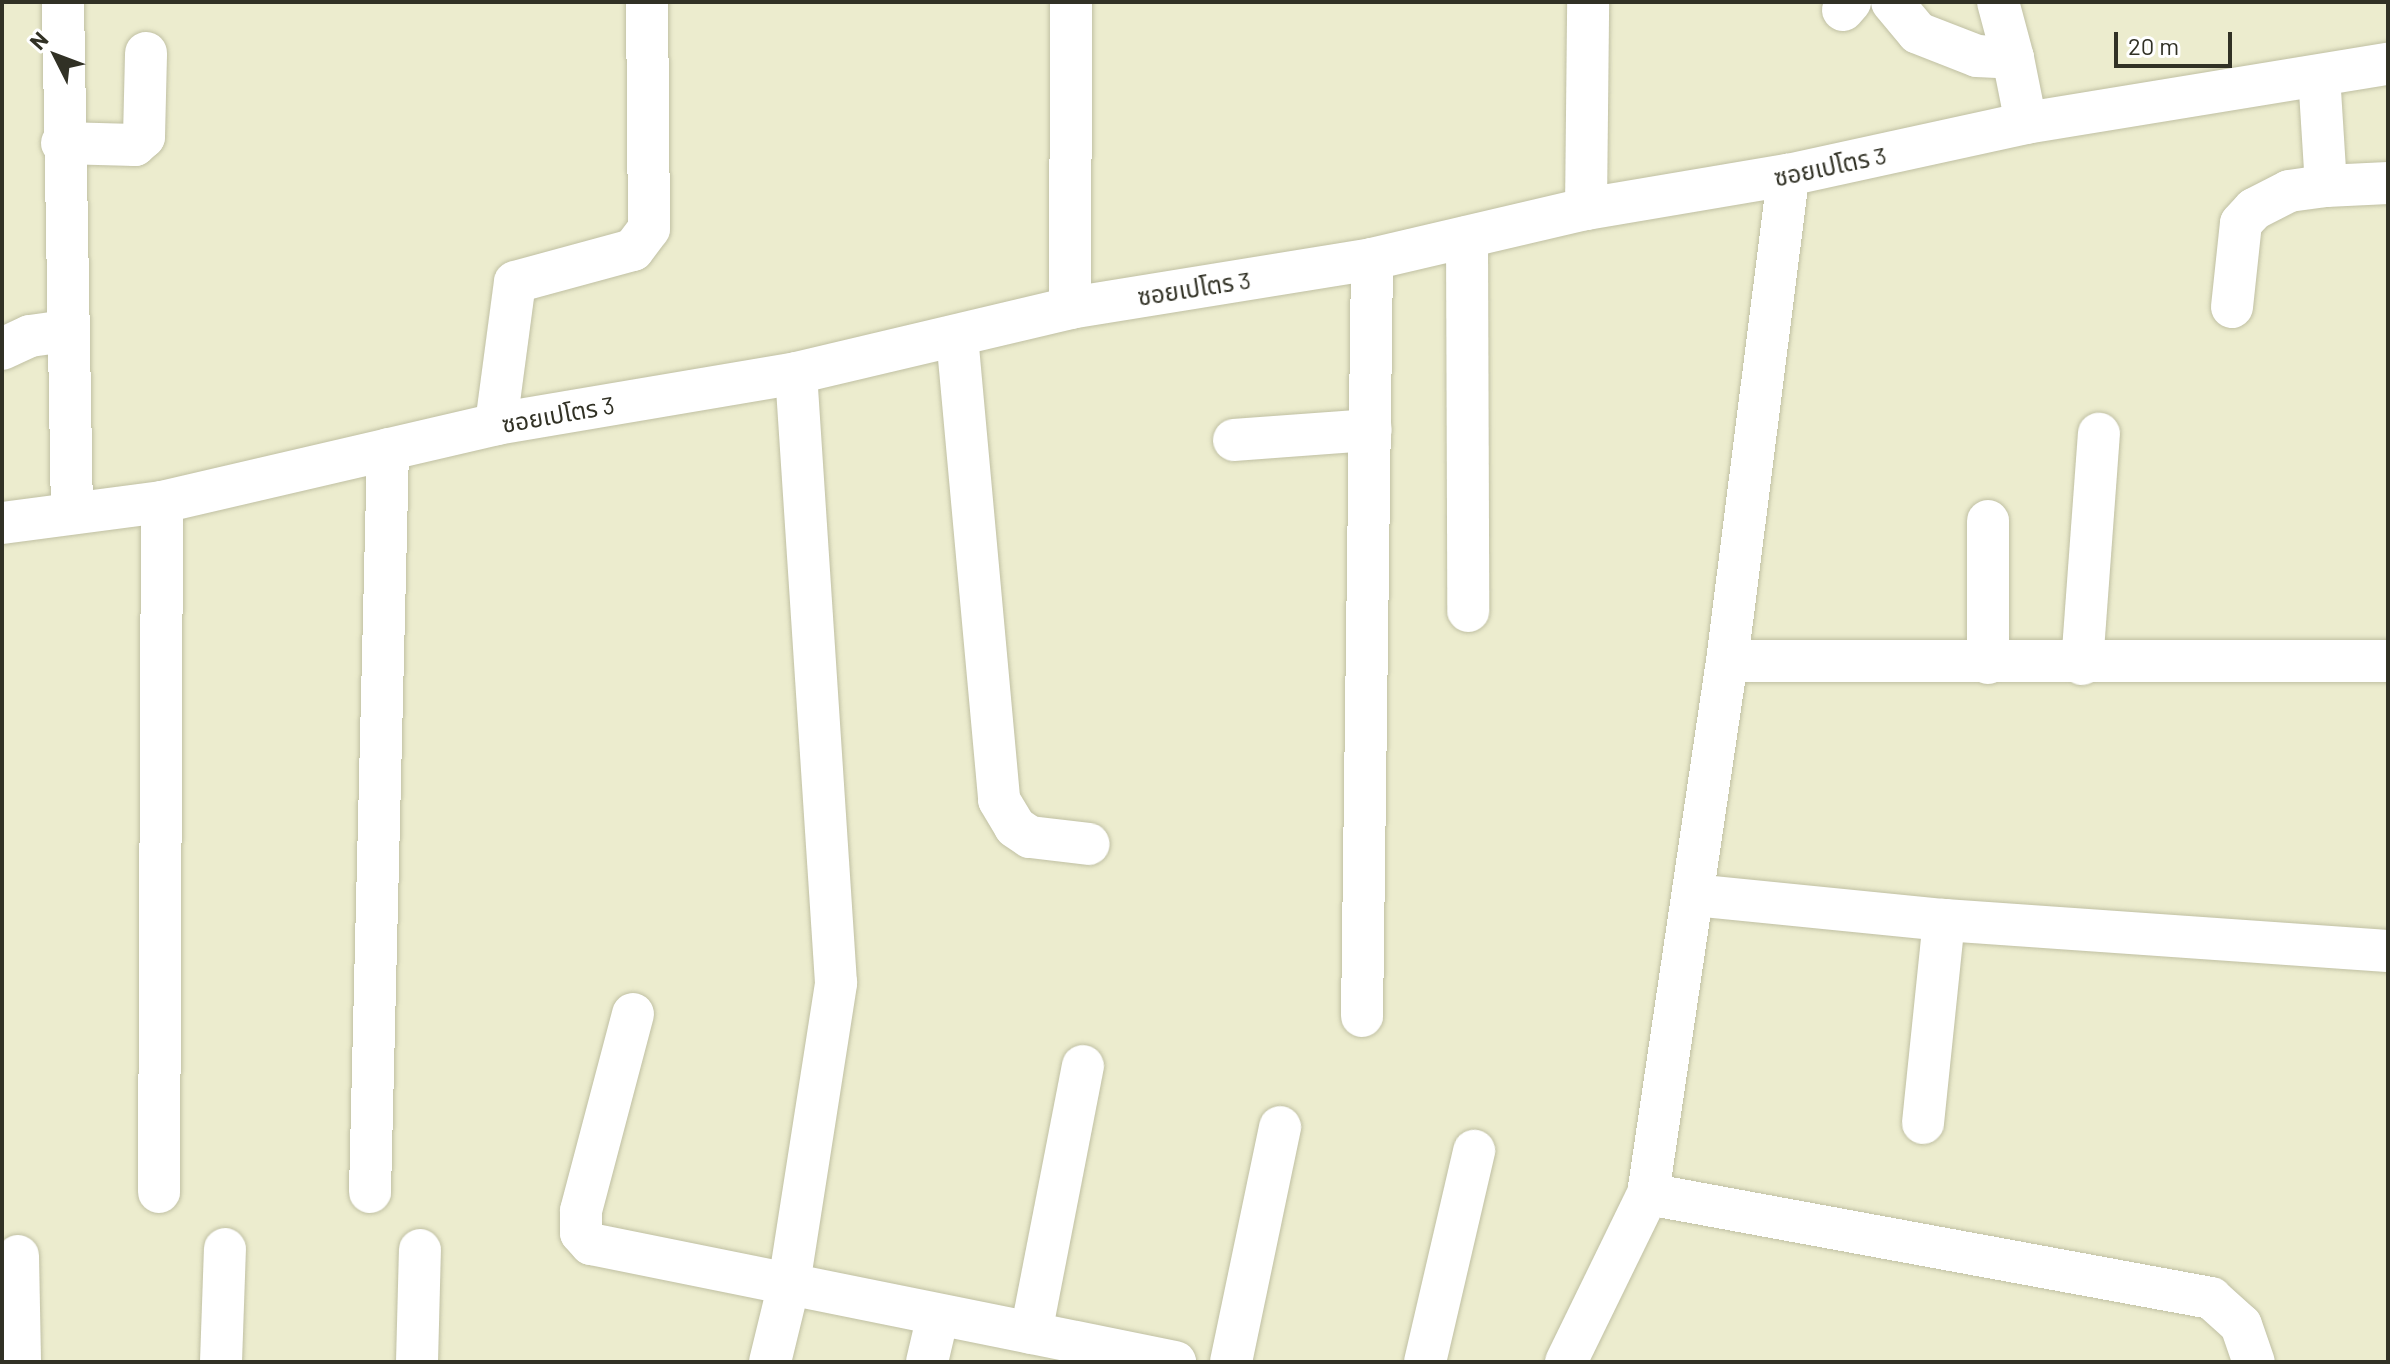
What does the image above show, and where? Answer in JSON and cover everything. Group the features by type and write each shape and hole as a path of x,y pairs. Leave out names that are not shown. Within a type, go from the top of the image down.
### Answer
{"street":[{"path":"63,2 62,143 72,512"},
{"path":"496,424 515,282 633,250 645,242 649,229 647,2"},
{"path":"1070,308 1071,2"},
{"path":"1586,209 1588,2"},
{"path":"1892,2 1918,33 1977,56 2013,58"},
{"path":"1998,2 2026,123"},
{"path":"62,143 135,145 144,137 146,53"},
{"name":"ซอยเปโตร 3","path":"2,523 162,502 496,424 796,373 1070,308 1372,259 1586,209 1788,175 2026,123 2388,64"},
{"path":"2319,76 2326,186"},
{"path":"1566,1362 1648,1194 1727,661 1788,175"},
{"path":"2232,307 2241,223 2254,209 2289,191 2388,183"},
{"path":"1467,237 1468,611"},
{"path":"1362,1016 1372,259"},
{"path":"2,349 30,336 66,331"},
{"path":"957,336 999,800 1015,827 1030,837 1089,844"},
{"path":"770,1362 789,1284 836,983 796,373"},
{"path":"1234,440 1371,430"},
{"path":"2082,664 2099,434"},
{"path":"370,1192 388,449"},
{"path":"159,1192 162,502"},
{"path":"1988,521 1988,663"},
{"path":"1727,661 2082,664 2388,661"},
{"path":"1693,895 1944,920 2388,951"},
{"path":"1923,1123 1944,920"},
{"path":"633,1014 581,1211 581,1233 591,1244 1175,1362"},
{"path":"1031,1333 1083,1066"},
{"path":"1231,1362 1280,1127"},
{"path":"1425,1362 1474,1151"},
{"path":"1648,1194 2211,1298 2241,1325 2254,1362"},
{"path":"221,1362 225,1249"},
{"path":"417,1362 420,1250"},
{"path":"18,1256 20,1362"},
{"path":"927,1362 938,1315"}]}
